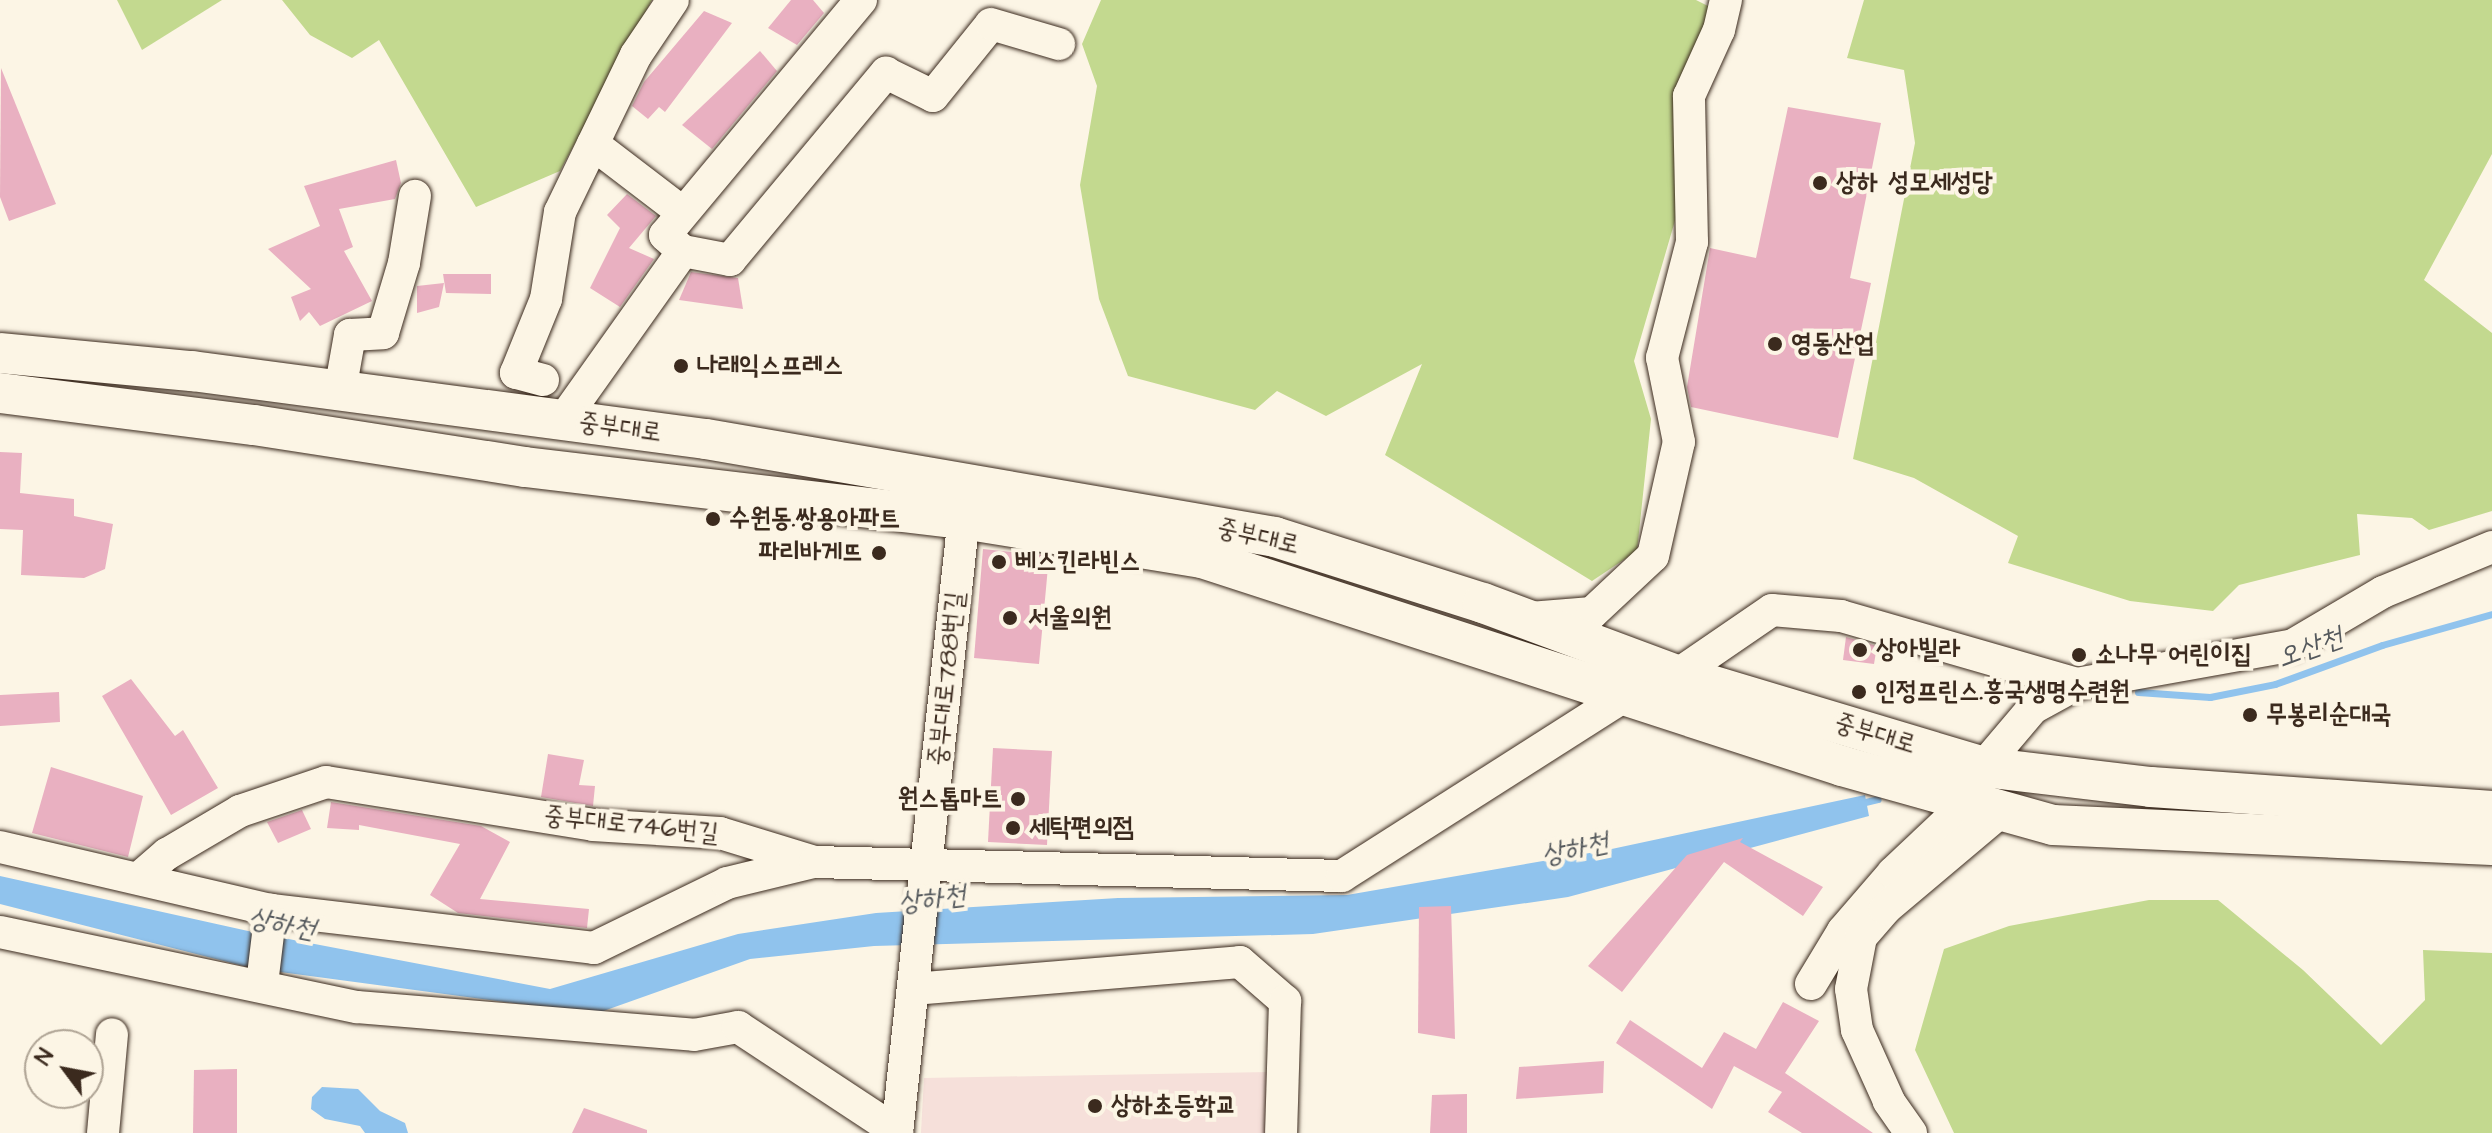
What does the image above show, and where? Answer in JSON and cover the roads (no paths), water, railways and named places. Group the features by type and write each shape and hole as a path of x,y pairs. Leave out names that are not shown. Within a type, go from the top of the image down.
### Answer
{"main road":[{"name":"중부대로","path":"0,353 340,391 563,420 965,501 1202,558 1632,677 1983,808 2053,825 2492,845"},
{"name":"중부대로","path":"0,393 254,425 525,467 965,501 1275,537 1524,618 1632,677 1677,675 1983,767 2151,787 2492,811"}],"street":[{"path":"543,380 516,373 546,299 560,212 636,55 673,0"},
{"path":"861,0 665,235 683,251 730,260 886,73 933,96 991,24 1059,44"},
{"path":"1524,618 1592,613 1653,556 1679,442 1662,358 1692,242 1689,96 1719,30 1726,0"},
{"path":"593,144 682,212"},
{"path":"340,391 350,335 383,333 404,263 415,196"},
{"path":"563,420 683,251"},
{"name":"중부대로788번길","path":"915,974 965,501"},
{"path":"1983,767 2033,708 2077,684 2293,645 2383,592 2492,547"},
{"path":"1677,675 1772,610 1841,616 2077,684"},
{"path":"927,870 1342,876 1632,677 1592,613"},
{"name":"중부대로746번길","path":"139,878 167,854 240,811 326,782 593,825 720,833 815,862 927,870"},
{"path":"1811,984 1843,931 1983,808"},
{"path":"1911,1133 1889,1101 1857,1030 1851,989 1861,937 1983,808"},
{"path":"0,847 271,910 594,948 727,883 815,862"},
{"path":"262,984 271,910"},
{"path":"0,932 262,984 357,1007 694,1035 738,1027 897,1132 915,974 1240,962 1285,1001 1281,1133"},
{"path":"103,1133 112,1034"}],"water":[{"path":"1865,795 1869,816 1568,897 1313,934 874,946 750,959 595,1014 251,968 0,904 0,876 257,933 550,989 738,934 876,913 1118,898 1347,895 1607,850"},
{"path":"322,1087 358,1089 380,1111 405,1123 408,1133 365,1133 360,1126 325,1119 311,1109 312,1097"}],"waterway":[{"name":"오산천","path":"2138,692 2210,697 2275,684 2382,645 2492,614"},
{"name":"상하천","path":"1861,803 1878,799"}],"place":[{"name":"상하 성모세성당","path":"1820,183"},
{"name":"영동산업","path":"1775,344"},
{"name":"나래익스프레스","path":"681,366"},
{"name":"수원동.쌍용아파트","path":"713,519"},
{"name":"파리바게뜨","path":"879,553"},
{"name":"베스킨라빈스","path":"999,562"},
{"name":"서울의원","path":"1010,618"},
{"name":"상아빌라","path":"1860,650"},
{"name":"소나무 어린이집","path":"2079,655"},
{"name":"인정프린스.흥국생명수련원","path":"1859,692"},
{"name":"무봉리순대국","path":"2250,715"},
{"name":"원스톱마트","path":"1018,799"},
{"name":"세탁편의점","path":"1013,828"},
{"name":"상하초등학교","path":"1095,1106"}]}
